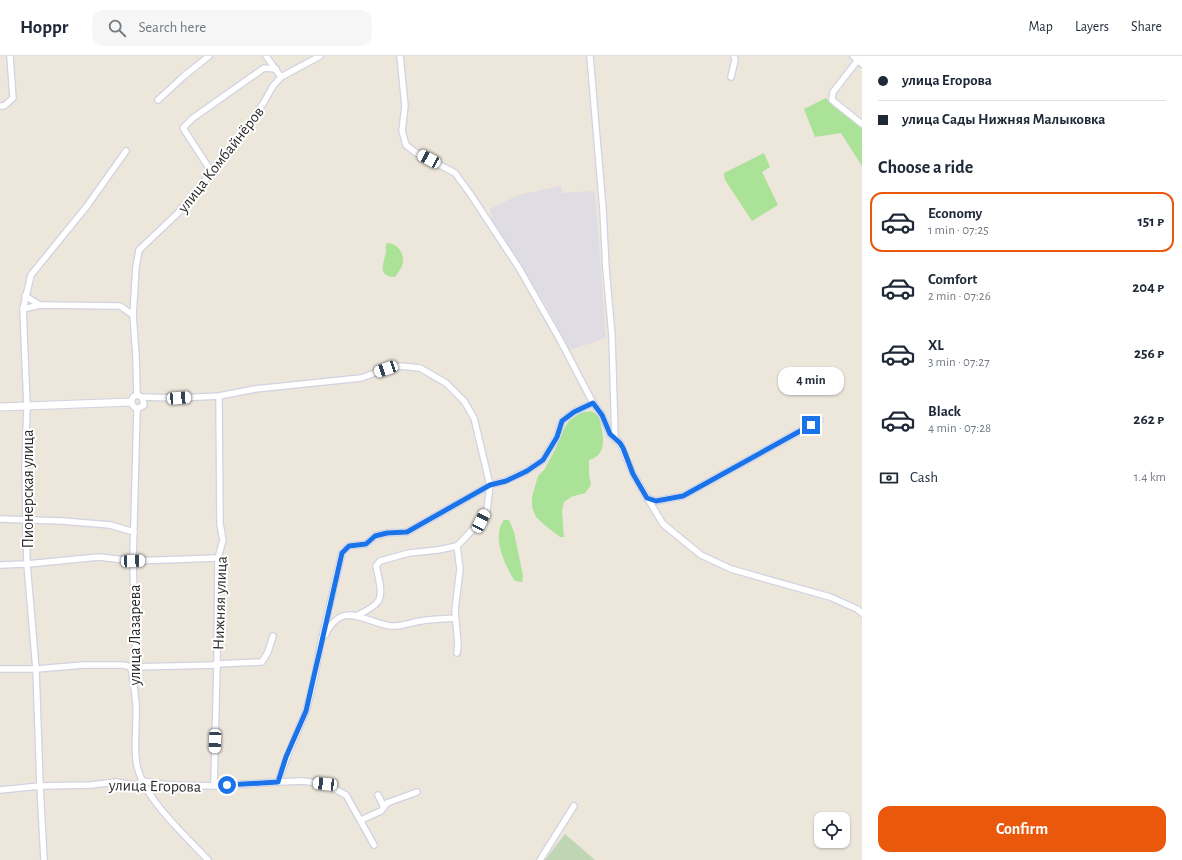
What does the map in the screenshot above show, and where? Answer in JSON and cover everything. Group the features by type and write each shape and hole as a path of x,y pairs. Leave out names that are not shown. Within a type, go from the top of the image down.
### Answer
{"street":[{"path":"2,106 13,98 10,56"},
{"path":"158,100 209,56"},
{"path":"266,56 281,77"},
{"name":"улица Комбайнёров","path":"133,315 136,267 139,250 177,214 243,134 264,102 271,88 281,77 320,56"},
{"path":"400,56 406,106 402,131 406,145 415,152 455,173 471,195 520,268 593,403 602,415 610,434 620,443 633,474 664,524 701,555 731,570 830,597 857,609 862,613"},
{"path":"590,56 612,336 615,439"},
{"path":"731,77 735,60 734,56"},
{"path":"853,56 860,60 833,92 832,100 862,124"},
{"path":"211,171 183,128 193,118 264,68 276,69"},
{"name":"Пионерская улица","path":"44,860 36,669 27,564 25,519 27,406 23,309 31,275 87,206 126,151"},
{"path":"25,296 40,305"},
{"path":"23,309 40,305 120,306 133,315 140,396 144,405 137,409 131,402"},
{"path":"131,402 133,397 140,396 179,398 219,396 255,389 361,378 386,369 400,366 420,368 446,383 464,401 474,418 490,485 487,510 481,521 457,546 438,550 409,553 380,560 376,566 380,590 378,601 371,608 358,615"},
{"name":"Нижняя улица","path":"214,786 218,558 223,540 220,524 219,396"},
{"path":"0,407 131,402"},
{"path":"278,782 286,757 306,711 342,553 349,546 366,544 375,536 387,533 407,532 490,485 506,481 527,471 543,460 557,437 562,421 574,412 593,403"},
{"name":"улица Лазарева","path":"137,409 133,561 136,760 148,792 158,806 208,860"},
{"path":"647,498 656,501 683,496 820,420"},
{"path":"0,519 25,519 110,525 134,532"},
{"path":"457,546 460,569 455,610 458,645 457,653"},
{"path":"0,565 99,557 133,561 218,558"},
{"path":"321,642 329,626 336,619 344,615 358,615 392,626 420,621 455,618"},
{"path":"0,669 36,669 84,665 123,665 134,667 217,665 262,662 268,652 273,636"},
{"name":"улица Егорова","path":"0,790 40,786 91,785 116,782 135,785 143,781 168,785 214,786 302,781 325,784 346,795 374,845"},
{"path":"361,820 381,811 387,803 417,792"},
{"path":"378,795 384,807"},
{"path":"540,860 574,806"}],"shaded area":[{"path":"561,186 562,193 595,191 606,338 570,350 545,303 492,221 490,209 519,195"}],"green space":[{"path":"826,98 834,107 862,127 862,166 841,133 815,137 804,109"},
{"path":"764,153 770,167 762,172 778,205 752,221 725,180 724,173"},
{"path":"387,243 398,247 403,258 402,266 395,277 389,276 383,272"},
{"path":"591,411 599,416 603,437 602,448 597,456 589,460 591,485 585,493 571,497 564,502 562,511 564,537 560,537 536,517 532,507 532,497 538,476 544,470 555,450 561,434 569,421 580,413"},
{"path":"504,520 509,520 514,532 523,576 522,582 515,581 507,567 501,551 499,534 500,527"},
{"path":"565,834 595,860 545,860"}],"route":[{"path":"227,785 278,782 286,757 306,711 342,553 349,546 366,544 375,536 387,533 407,532 490,485 506,481 527,471 543,460 557,437 562,421 574,412 593,403 602,415 610,434 620,443 623,448 633,474 647,498 656,501 683,496 811,425"}]}
